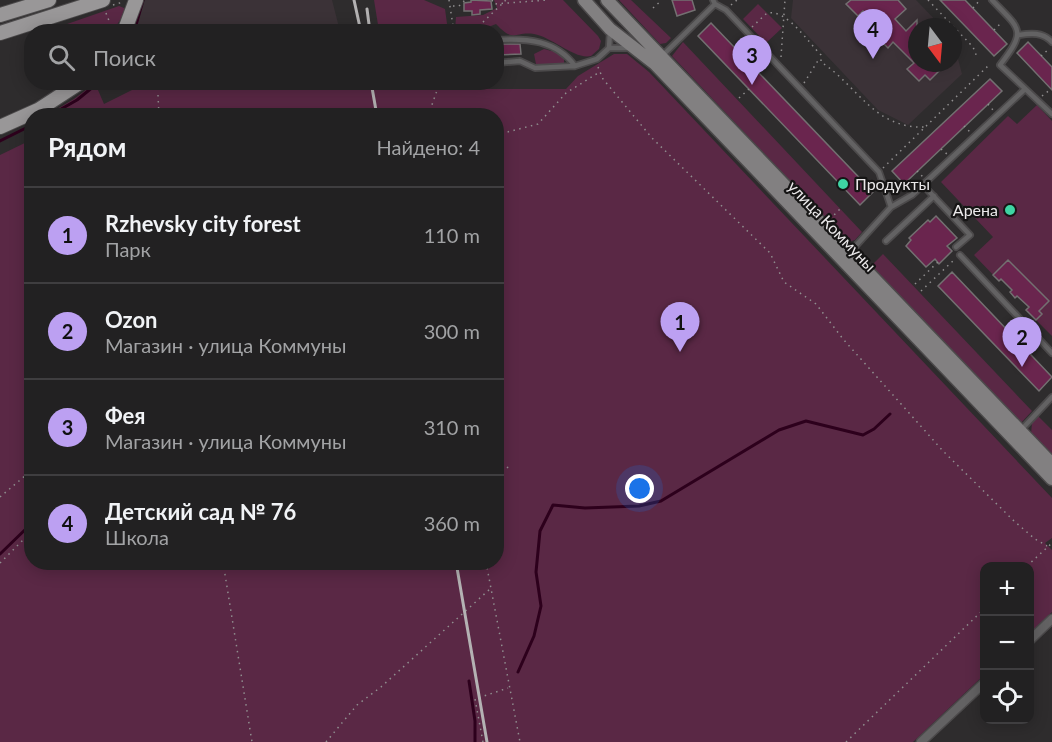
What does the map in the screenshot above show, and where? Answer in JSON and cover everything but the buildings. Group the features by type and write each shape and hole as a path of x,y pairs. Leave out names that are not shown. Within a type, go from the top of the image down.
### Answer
{"main road":[{"path":"0,15 49,0"},
{"path":"127,24 136,0"},
{"name":"улица Коммуны","path":"584,0 610,29 655,64 845,257 1016,434 1052,479"},
{"name":"улица Коммуны","path":"607,0 662,56 845,257"},
{"path":"33,24 106,4"},
{"path":"0,33 24,26"},
{"path":"41,108 69,90"},
{"path":"0,127 24,116"},
{"name":"улица Коммуны","path":"1016,434 1052,464"}],"street":[{"path":"1034,635 1052,619"},
{"path":"921,742 980,687"}],"lane":[{"path":"992,0 1015,24 1019,35 1016,44 1000,65 1052,114"},
{"path":"662,56 714,2 726,10 747,31 879,172 891,207"},
{"path":"609,48 610,29"},
{"path":"1019,35 1032,33 1046,36 1052,44"},
{"path":"504,40 542,42 565,53 575,66"},
{"path":"504,62 520,61 535,68 575,66 597,59 609,48 633,48"},
{"path":"519,54 520,61"},
{"path":"510,55 510,62"},
{"path":"845,257 891,207 923,185 1024,90"},
{"path":"923,185 970,235 956,247"},
{"path":"886,241 934,196"},
{"path":"960,255 1052,353"},
{"path":"1016,434 1052,397"}],"path":[{"path":"111,24 106,4 128,0"},
{"path":"449,0 452,6 453,24"},
{"path":"452,6 459,6 465,0"},
{"path":"492,0 494,4 506,0"},
{"path":"481,24 501,2 548,0"},
{"path":"653,8 662,0"},
{"path":"781,67 784,0"},
{"path":"928,0 973,47 977,57"},
{"path":"973,8 980,0"},
{"path":"747,31 767,13 775,12 784,17 821,56 801,88"},
{"path":"994,30 1008,16"},
{"path":"1041,56 1052,44"},
{"path":"819,58 885,118 908,128 925,127"},
{"path":"597,59 599,73 652,138 770,253 784,282 816,304 843,339 943,451 1014,521 1047,546"},
{"path":"879,172 990,64"},
{"path":"504,133 538,124 566,93 599,73"},
{"path":"739,98 749,89"},
{"path":"1038,99 1051,89"},
{"path":"431,108 437,90"},
{"path":"158,95 159,108"},
{"path":"921,291 960,255"},
{"path":"915,284 938,262"},
{"path":"504,466 511,469"},
{"path":"0,497 24,477"},
{"path":"0,563 24,539"},
{"path":"1032,562 1052,543"},
{"path":"224,570 252,742"},
{"path":"487,570 520,742"},
{"path":"326,742 357,705 381,687 490,589"},
{"path":"846,742 980,613"},
{"path":"483,742 475,699 508,688"}],"shaded area":[{"path":"145,0 332,0 338,24 137,24"},
{"path":"374,0 424,0 445,9 447,24 378,24"},
{"path":"494,0 563,0 598,36 601,41 599,49 591,56 578,55 541,36 507,34 504,32 504,24 456,24 456,17 483,15 497,8"},
{"path":"619,0 631,0 671,38 666,43 660,44"},
{"path":"793,0 916,0 933,18 908,18 908,72 961,72 962,74 908,125 878,110 791,18"},
{"path":"758,4 782,28 766,43 743,19"},
{"path":"119,6 124,8 125,12 118,24 67,24"},
{"path":"683,42 862,232 855,240 848,242 672,56"},
{"path":"544,49 559,53 564,58 564,64 536,64 534,54"},
{"path":"614,54 627,54 649,72 1052,498 1052,538 1045,543 1052,550 1052,612 1034,629 1034,562 980,562 980,679 913,742 0,742 0,155 24,143 24,570 504,570 504,108 59,108 86,90 98,90 104,104 132,90 566,89 578,76"},
{"name":"Арена","path":"1037,105 1052,121 1052,336 1026,310 1028,307 1018,296 1015,298 1010,292 1012,290 1002,280 999,281 974,255 993,237 941,182 1008,116 1017,124"},
{"path":"883,254 1032,411 1021,423 871,266"},
{"path":"1038,416 1052,430 1052,456 1031,434 1032,423"}],"waterway":[{"path":"136,24 143,0"},
{"path":"63,108 89,90"},
{"path":"0,141 24,129"},
{"path":"518,672 534,636 541,606 536,572 540,531 553,505 585,508 639,506 661,501 779,430 806,421 863,435 874,429 890,414"},
{"path":"0,554 24,531"},
{"path":"469,681 475,721 475,742"}],"railway":[{"path":"354,0 359,24"},
{"path":"367,9 369,24"},
{"path":"372,90 376,108"},
{"path":"457,570 487,742"}],"place":[{"name":"Детский сад № 76","path":"873,59"},
{"name":"Фея","path":"752,85"},
{"name":"Продукты","path":"843,184"},
{"name":"Арена","path":"1010,210"},
{"name":"Rzhevsky city forest","path":"680,352"},
{"name":"Ozon","path":"1022,367"}]}
